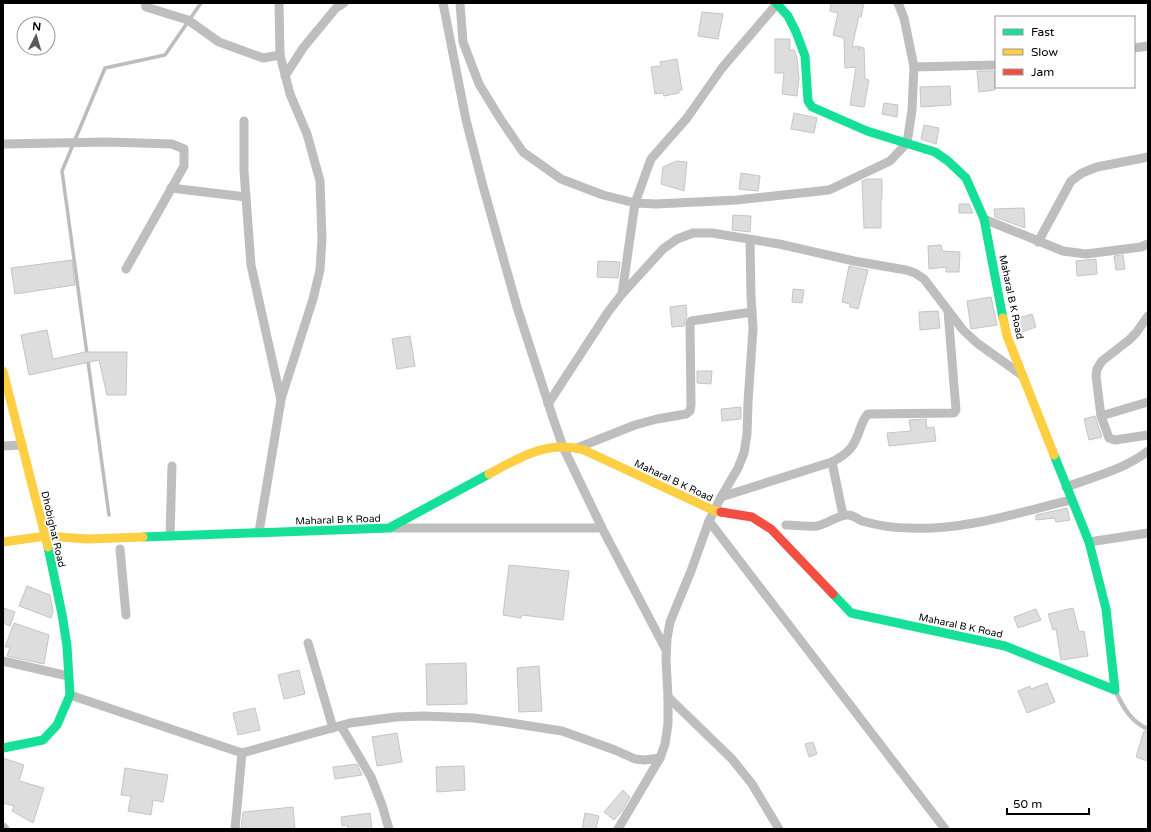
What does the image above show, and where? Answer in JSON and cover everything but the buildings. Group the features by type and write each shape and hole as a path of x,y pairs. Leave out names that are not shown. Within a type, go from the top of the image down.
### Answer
{"street":[{"path":"145,3 146,7 191,22 219,42 263,58 280,55"},
{"path":"259,532 281,400 313,299 320,270 322,239 320,181 307,134 290,94 280,55 279,3"},
{"path":"285,76 303,48 336,8 344,3"},
{"path":"443,3 466,120 483,186 517,307 548,404 563,447 602,528 666,650"},
{"path":"460,3 463,42 480,84 501,120 523,152 560,179 604,195 635,203 656,204 737,200 829,190 890,161 908,143 912,110 914,67 904,18 898,3"},
{"path":"622,294 635,203 651,159 688,118 722,68 776,4"},
{"name":"Maharal B K Road","path":"3,542 46,536 88,539 389,528 522,456 550,447 576,448 715,510 752,517 771,529 851,613 1006,646 1115,690 1106,609 1089,542 1007,336 984,219 966,178 948,161 935,152 867,131 812,108 808,101 805,56 788,16 776,4"},
{"path":"1135,48 1148,46"},
{"path":"914,67 995,65"},
{"path":"244,121 244,171 251,265 281,400"},
{"path":"3,144 107,142 172,144 184,149 184,166 126,269"},
{"path":"1038,242 1071,181 1082,173 1098,167 1148,157"},
{"path":"171,188 246,196"},
{"path":"984,219 1063,251 1086,254 1141,247 1148,244"},
{"path":"548,404 608,312 622,294 663,249 677,239 693,233 712,234 779,244 915,273 924,279 963,330 977,343 1023,376"},
{"path":"618,829 660,758 665,744 668,724 666,650 670,622 691,571 709,521 738,468 744,453 747,434 753,329 750,240"},
{"path":"721,497 832,462 845,455 855,443 864,418 868,414 950,414 955,412 948,310"},
{"path":"576,448 635,426 657,419 686,414 690,411 690,322 752,312"},
{"path":"1148,316 1129,340 1102,361 1097,369 1096,376 1101,416 1109,438 1116,440 1148,435"},
{"name":"Dhobighat Road","path":"3,371 46,536 67,646 70,695"},
{"path":"1101,416 1148,402"},
{"path":"3,446 22,445"},
{"path":"1066,487 1115,469 1139,458 1148,451"},
{"path":"832,462 843,515"},
{"path":"170,536 172,466"},
{"path":"786,525 818,525 843,515 852,515 858,519 868,522 908,528 950,526 986,520 1072,500"},
{"path":"709,521 945,829"},
{"path":"389,528 602,528"},
{"path":"1089,542 1148,533"},
{"path":"120,549 126,616"},
{"path":"308,643 337,727 371,777 382,805 389,829"},
{"path":"3,661 68,676"},
{"path":"3,748 43,740 57,725 70,695 242,753 350,723 396,717 474,718 562,731 615,750 635,759 645,760 660,758"},
{"path":"668,697 732,759 752,784 779,829"},
{"path":"235,829 242,753"}],"lane":[{"path":"1115,690 1124,708 1133,720 1148,729"}],"waterway":[{"path":"109,515 62,171 105,68 165,55 201,3"}],"traffic: fast":[{"path":"776,3 788,16 805,56 808,101 812,107 867,131 935,152 948,161 966,178 984,219 1003,318"},
{"path":"833,594 851,613 1005,646 1115,690 1106,609 1089,542 1054,455"},
{"path":"143,537 389,528 489,474"},
{"path":"3,748 43,740 57,725 70,695 67,646 48,547"}],"traffic: slow":[{"path":"1003,318 1007,336 1054,455"},
{"path":"3,371 48,547"},
{"path":"489,474 523,456 535,452 558,447 571,447 584,450 715,511 721,512"},
{"path":"3,542 46,536 88,539 143,537"}],"traffic: jam":[{"path":"721,512 752,517 771,529 833,594"}]}
